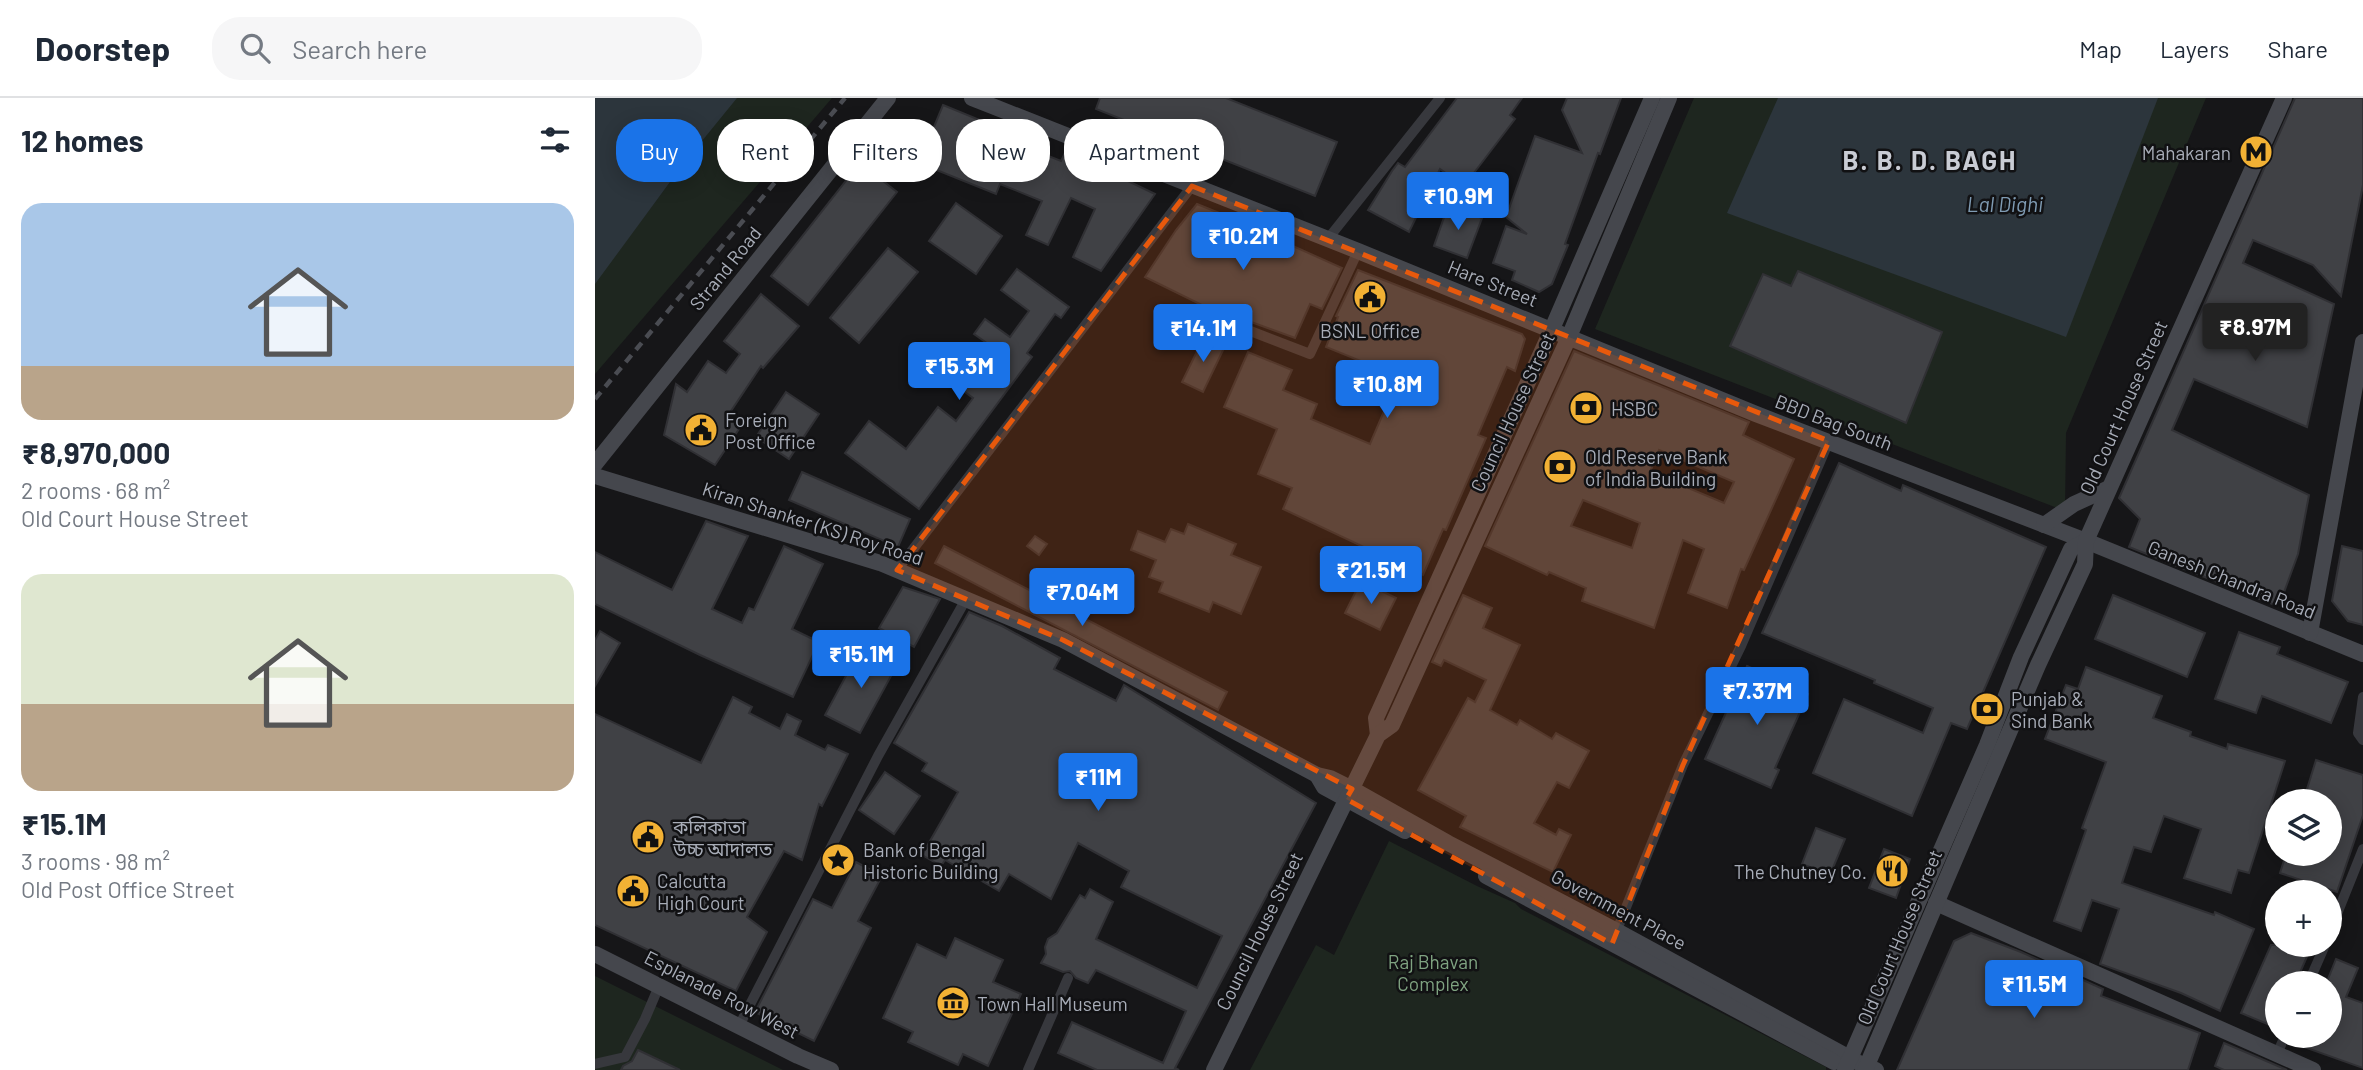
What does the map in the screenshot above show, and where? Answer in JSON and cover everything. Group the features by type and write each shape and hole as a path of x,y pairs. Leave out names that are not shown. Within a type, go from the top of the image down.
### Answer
{"main road":[{"name":"Strand Road","path":"595,464 888,98"},
{"name":"Hare Street","path":"972,98 1569,337"},
{"name":"Council House Street","path":"1378,735 1376,718 1552,330 1652,98"},
{"name":"Council House Street","path":"1214,1070 1378,735 1391,725 1569,337 1669,98"},
{"name":"Old Court House Street","path":"1869,1069 1936,903 2038,665 2085,564 2085,541 2284,98"},
{"name":"BBD Bag South","path":"1569,337 1756,414 2085,541"},
{"path":"2310,633 2357,416 2363,342"},
{"name":"Kiran Shanker (KS) Roy Road","path":"595,476 880,563 1063,640 1317,775 1330,778 1349,794"},
{"path":"2044,525 2074,504 2109,488"},
{"path":"1847,1067 1987,745 2021,657 2071,549 2085,541"},
{"name":"Ganesh Chandra Road","path":"2085,541 2363,654"},
{"name":"Government Place","path":"1349,794 1448,844 1847,1067 1869,1069"},
{"path":"1936,903 2313,1070"},
{"name":"Esplanade Row West","path":"595,954 831,1070"}],"street":[{"path":"1327,240 1440,98"},
{"path":"897,570 1192,186"},
{"path":"1240,327 1310,354 1358,251"},
{"path":"1614,937 1683,765 1741,646 1829,440"},
{"path":"739,1026 878,756 965,599"},
{"path":"2363,697 2358,733 2363,740"},
{"path":"2342,902 2363,849"},
{"path":"1028,1070 1068,978"},
{"path":"595,1064 625,1057 659,986"},
{"path":"2277,1054 2280,1048"}],"highlighted area":[{"path":"1192,186 1829,441 1683,765 1612,944 1346,799 1352,789 1063,640 897,570"}],"green space":[{"path":"733,98 832,98 814,119 717,119"},
{"path":"1694,98 2206,98 2066,433 2065,511 1595,329"},
{"path":"717,119 717,182 760,182 595,374 595,282 670,182 703,182 703,138"},
{"name":"Raj Bhavan Complex","path":"1389,841 1515,903 1521,909 1826,1067 1826,1070 1250,1070 1316,945 1334,955"},
{"path":"595,976 783,1070 595,1070"}],"water":[{"path":"595,98 737,98 717,119 703,140 703,119 616,119 616,182 670,182 595,284"},
{"name":"Lal Dighi","path":"1778,98 2158,98 2066,337 1727,213"}],"building":[{"path":"1100,98 1226,98 1337,142 1315,196 1224,160 1224,119 1121,119 1096,109"},
{"path":"1457,98 1522,98 1510,115 1515,119 1464,186 1440,169 1409,232 1368,210 1398,163 1405,167"},
{"path":"1567,98 1621,98 1600,154 1598,153 1565,244 1568,245 1552,284 1539,292 1512,280 1515,271 1493,263 1506,226 1527,234 1506,217 1535,136 1582,153 1562,110"},
{"path":"2295,98 2363,98 2363,185 2341,296 2313,265 2253,240 2243,263 2334,304 2307,427 2194,379 2172,430 2309,495 2298,554 2283,595 2275,605 2129,547 2140,519 2119,498"},
{"path":"943,105 977,119 956,119 956,178 942,172 942,119 937,119"},
{"path":"1064,155 1064,182 1130,182 1155,194 1101,271 1073,257 1095,209 1071,198 1048,245 1026,235 1042,201 1000,184 996,194 966,182 1050,182 1050,157 1061,161"},
{"path":"845,182 884,182 897,192 808,305 771,276"},
{"path":"956,203 1002,236 976,274 929,241"},
{"path":"1197,204 1276,236 1275,238 1342,268 1322,309 1310,304 1295,338 1232,315 1230,319 1145,277"},
{"path":"1448,206 1482,218 1467,258 1434,246"},
{"path":"888,248 918,272 859,343 830,318"},
{"path":"1017,269 1069,307 1061,318 1055,314 1027,353 1032,357 919,509 845,453 869,421 906,449 938,407 956,421 973,398 939,373 950,359 977,378 998,351 974,334 985,319 1010,337 1029,311 1001,290"},
{"path":"1358,270 1522,334 1525,339 1515,371 1507,367 1478,435 1486,438 1423,575 1283,509 1292,488 1258,474 1277,429 1224,407 1248,352 1292,370 1283,390 1317,404 1311,419 1370,444 1394,388 1358,372 1363,362 1326,347 1338,317 1336,316"},
{"path":"1798,271 1942,332 1906,423 1730,346 1763,274 1791,286"},
{"path":"761,294 799,326 763,368 761,366 727,417 741,426 715,465 664,435 676,384 687,392 708,361 726,373 740,354 724,341"},
{"path":"1204,337 1225,346 1203,392 1182,382"},
{"path":"1574,351 1749,422 1743,435 1794,459 1744,570 1741,569 1727,608 1688,593 1704,549 1683,540 1654,628 1582,601 1586,588 1549,572 1547,575 1485,546","holes":["1659,450 1734,482 1724,503 1650,472","1583,500 1640,523 1632,548 1571,526"]},
{"path":"786,392 819,414 789,459 756,437"},
{"path":"1839,463 1901,491 1903,485 2046,547 1967,729 1951,723 1912,816 1813,773 1844,699 1923,733 1933,708 1874,683 1875,680 1762,633"},
{"path":"802,472 910,519 898,547 789,500"},
{"path":"706,521 748,536 712,609 742,623 749,608 754,610 784,546 823,564 792,629 819,642 793,697 595,604 595,552 672,590"},
{"path":"1188,524 1236,544 1231,555 1261,567 1241,614 1213,602 1209,612 1159,592 1163,582 1149,577 1156,560 1131,550 1138,531 1165,542 1171,529 1184,534"},
{"path":"1035,536 1047,544 1039,555 1027,546"},
{"path":"944,546 1227,692 1218,710 935,563"},
{"path":"2342,546 2363,551 2363,625 2348,621 2332,601"},
{"path":"1361,581 1396,598 1380,630 1345,613"},
{"path":"903,587 940,599 914,647 879,628"},
{"path":"1463,595 1492,608 1483,628 1520,645 1490,710 1517,725 1520,720 1552,739 1556,733 1589,751 1569,788 1557,782 1534,823 1556,835 1559,829 1571,835 1553,872 1460,827 1466,816 1418,790 1468,698 1475,702 1486,680 1444,660 1441,666 1432,662"},
{"path":"2113,595 2205,633 2187,677 2095,639"},
{"path":"969,612 1002,626 1060,658 1054,669 1116,701 1124,685 1316,803 1175,1068 1179,1070 1097,1070 1058,1053 1072,1022 1163,1063 1186,1011 1096,970 1088,983 1076,978 1070,971 1063,972 1041,963 1046,954 1045,947 1048,939 1057,933 1080,895 1085,898 1090,889 1113,902 1096,939 1197,988 1222,936 1121,887 1129,871 1078,843 1051,899 1009,874 999,891 945,860 941,866 922,855 958,792 922,771 927,763 894,743"},
{"path":"600,631 620,643 595,686 595,640"},
{"path":"2239,632 2280,647 2277,654 2348,682 2331,723 2262,696 2256,713 2215,699"},
{"path":"862,646 897,665 860,733 825,715"},
{"path":"1747,666 1808,694 1775,768 1779,770 1771,788 1705,759"},
{"path":"2086,667 2162,696 2153,718 2191,732 2190,736 2227,749 2228,744 2285,761 2276,789 2265,789 2265,823 2249,873 2238,870 2231,893 2184,878 2201,829 2164,816 2151,852 2134,847 2122,883 2214,915 2215,912 2254,929 2220,1011 2181,993 2100,964 2119,909 2092,900 2081,931 2054,921 2086,830 2082,828 2106,762 2045,739 2066,685 2078,689"},
{"path":"733,697 752,707 749,713 780,729 787,714 801,721 795,735 825,750 828,745 848,754 822,806 819,804 802,860 784,851 747,917 767,932 736,991 595,925 595,714 701,763"},
{"path":"2316,760 2363,775 2363,815 2341,880 2301,880 2280,873 2282,866 2342,866 2342,789 2307,789"},
{"path":"885,772 920,796 894,834 859,810"},
{"path":"1816,828 1845,839 1830,875 1802,864"},
{"path":"1884,849 1910,859 1896,898 1869,888"},
{"path":"856,862 882,876 858,921 871,928 814,1041 755,1012 813,899 832,908"},
{"path":"1971,933 2103,989 2101,996 2200,1033 2188,1070 1897,1070 1954,941"},
{"path":"955,938 1003,960 993,982 1021,994 988,1066 963,1054 958,1065 908,1042 913,1032 883,1018 917,944 946,958"},
{"path":"2266,957 2307,957 2301,971 2265,971 2265,1023 2241,1013"},
{"path":"2336,959 2358,968 2346,997 2363,1003 2363,1068 2307,1048 2342,1048 2342,971 2331,971"},
{"path":"2224,1043 2287,1070 2224,1070 2215,1066"},
{"path":"638,1050 680,1070 621,1070 632,1061"}],"railway":[{"path":"595,399 845,98"}],"place":[{"name":"Mahakaran","path":"2256,152"},
{"name":"BSNL Office","path":"1370,297"},
{"name":"HSBC","path":"1586,408"},
{"name":"Foreign Post Office","path":"701,430"},
{"name":"Old Reserve Bank of India Building","path":"1560,467"},
{"name":"Punjab & Sind Bank","path":"1987,709"},
{"name":"কলিকাতা উচ্চ আদালত","path":"648,837"},
{"name":"Bank of Bengal Historic Building","path":"838,860"},
{"name":"The Chutney Co.","path":"1892,871"},
{"name":"Calcutta High Court","path":"633,891"},
{"name":"Town Hall Museum","path":"953,1003"}],"district":[{"name":"B. B. D. BAGH","path":"1930,159"}]}
